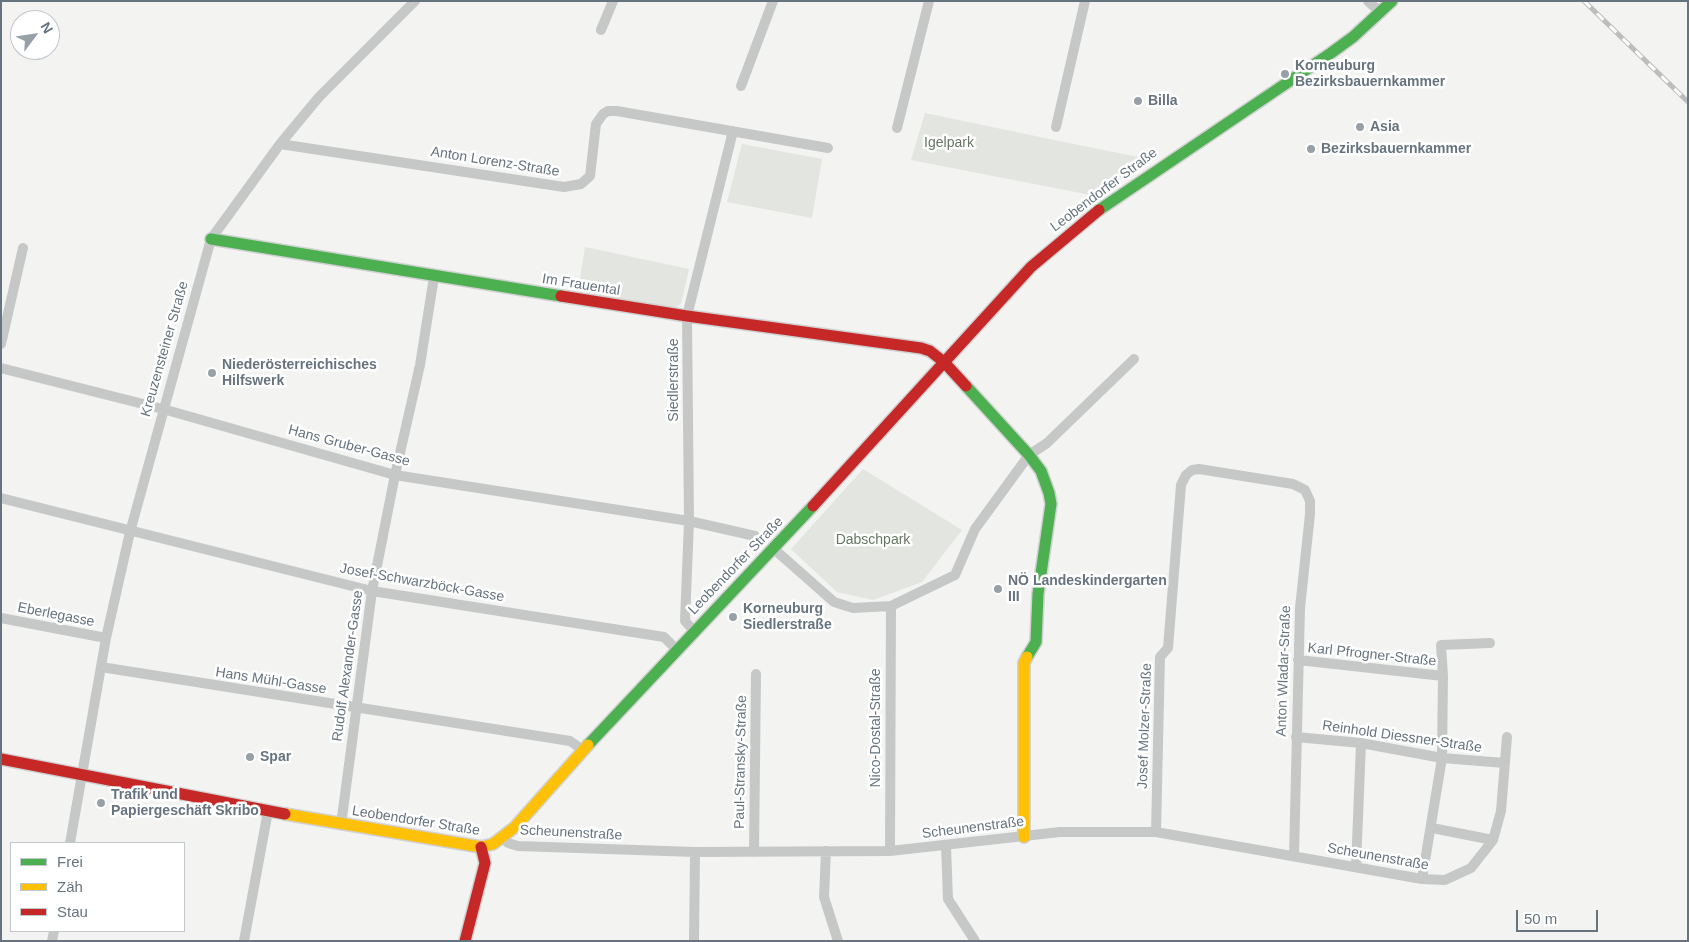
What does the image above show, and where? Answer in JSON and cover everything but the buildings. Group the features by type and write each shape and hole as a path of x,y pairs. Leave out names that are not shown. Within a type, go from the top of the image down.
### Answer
{"main road":[{"name":"Leobendorfer Straße","path":"1,759 341,825 481,847 502,838 515,827 583,750 694,631 774,549 1031,267 1088,217 1142,178 1331,53 1381,13 1392,1"},
{"name":"Im Frauental","path":"210,238 434,277 687,316 921,348 930,351 944,362 1029,455 1041,471 1049,493 1051,504 1038,594 1036,642 1024,663 1024,837"},
{"path":"465,941 485,864 481,847"}],"street":[{"name":"Kreuzensteiner Straße","path":"70,842 106,638 130,532 210,238 280,144 319,97 416,1"},
{"path":"601,30 613,1"},
{"path":"741,86 773,1"},
{"path":"897,128 929,1"},
{"path":"1056,128 1085,1"},
{"path":"1368,1 1381,13"},
{"name":"Anton Lorenz-Straße","path":"280,144 570,187 585,182 590,176 596,124 603,114 608,111 828,148"},
{"name":"Siedlerstraße","path":"694,631 685,621 689,521 687,316 733,131"},
{"path":"1,344 23,248"},
{"name":"Rudolf Alexander-Gasse","path":"341,825 372,591 395,475 420,365 434,277"},
{"path":"774,549 834,602 857,609 891,606 955,575 975,529 1029,455 1047,443 1134,360"},
{"name":"Hans Gruber-Gasse","path":"1,368 163,409 395,475 689,521 755,536"},
{"name":"Anton Wladar-Straße","path":"1186,475 1192,470 1199,469 1293,484 1305,490 1310,501 1300,600 1294,856"},
{"name":"Josef Molzer-Straße","path":"1156,832 1160,657 1168,648 1182,485 1186,475"},
{"name":"Josef-Schwarzböck-Gasse","path":"1,498 130,532 372,591 664,637 677,650"},
{"name":"Nico-Dostal-Straße","path":"890,851 891,606"},
{"name":"Eberlegasse","path":"1,618 106,638"},
{"path":"1422,879 1432,828 1442,758 1443,676 1441,645 1490,643"},
{"name":"Karl Pfrogner-Straße","path":"1298,660 1443,676"},
{"name":"Hans Mühl-Gasse","path":"101,667 570,742 583,750"},
{"name":"Paul-Stransky-Straße","path":"754,852 756,674"},
{"name":"Reinhold Diessner-Straße","path":"1296,737 1361,743 1442,758 1506,763"},
{"path":"1432,828 1493,840 1501,811 1507,737"},
{"path":"1356,867 1361,743"},
{"path":"244,941 268,811"},
{"name":"Scheunenstraße","path":"502,838 508,843 518,846 696,852 890,851 1060,832 1156,832 1422,879 1445,880 1471,868 1493,840"},
{"path":"946,846 948,899 975,941"},
{"path":"826,851 824,897 838,941"},
{"path":"694,941 696,852"}],"green space":[{"name":"Igelpark","path":"925,113 1148,159 1096,196 911,160"},
{"path":"742,144 822,159 812,218 727,202"},
{"path":"585,247 689,269 681,304 674,308 578,291"},
{"name":"Dabschpark","path":"863,469 962,530 922,582 873,600 837,592 791,549"}],"railway":[{"path":"1584,1 1688,102"}],"traffic: fast":[{"path":"1099,210 1331,53 1353,37 1392,1"},
{"path":"211,239 561,296"},
{"path":"966,386 1029,455 1041,471 1049,493 1051,504 1038,594 1036,642 1027,657"},
{"path":"588,745 813,506"}],"traffic: slow":[{"path":"1024,837 1024,663 1027,657"},
{"path":"285,814 481,847 493,844 515,827 588,745"}],"traffic: jam":[{"path":"813,506 1031,267 1099,210"},
{"path":"561,296 687,316 921,348 930,351 944,362 966,386"},
{"path":"1,759 285,814"},
{"path":"465,941 485,863 481,847"}],"place":[{"name":"Korneuburg Bezirksbauernkammer","path":"1285,74"},
{"name":"Billa","path":"1138,101"},
{"name":"Asia","path":"1360,127"},
{"name":"Bezirksbauernkammer","path":"1311,149"},
{"name":"Niederösterreichisches Hilfswerk","path":"212,373"},
{"name":"NÖ Landeskindergarten III","path":"998,589"},
{"name":"Korneuburg Siedlerstraße","path":"733,617"},
{"name":"Spar","path":"250,757"},
{"name":"Trafik und Papiergeschäft Skribo","path":"101,803"}]}
